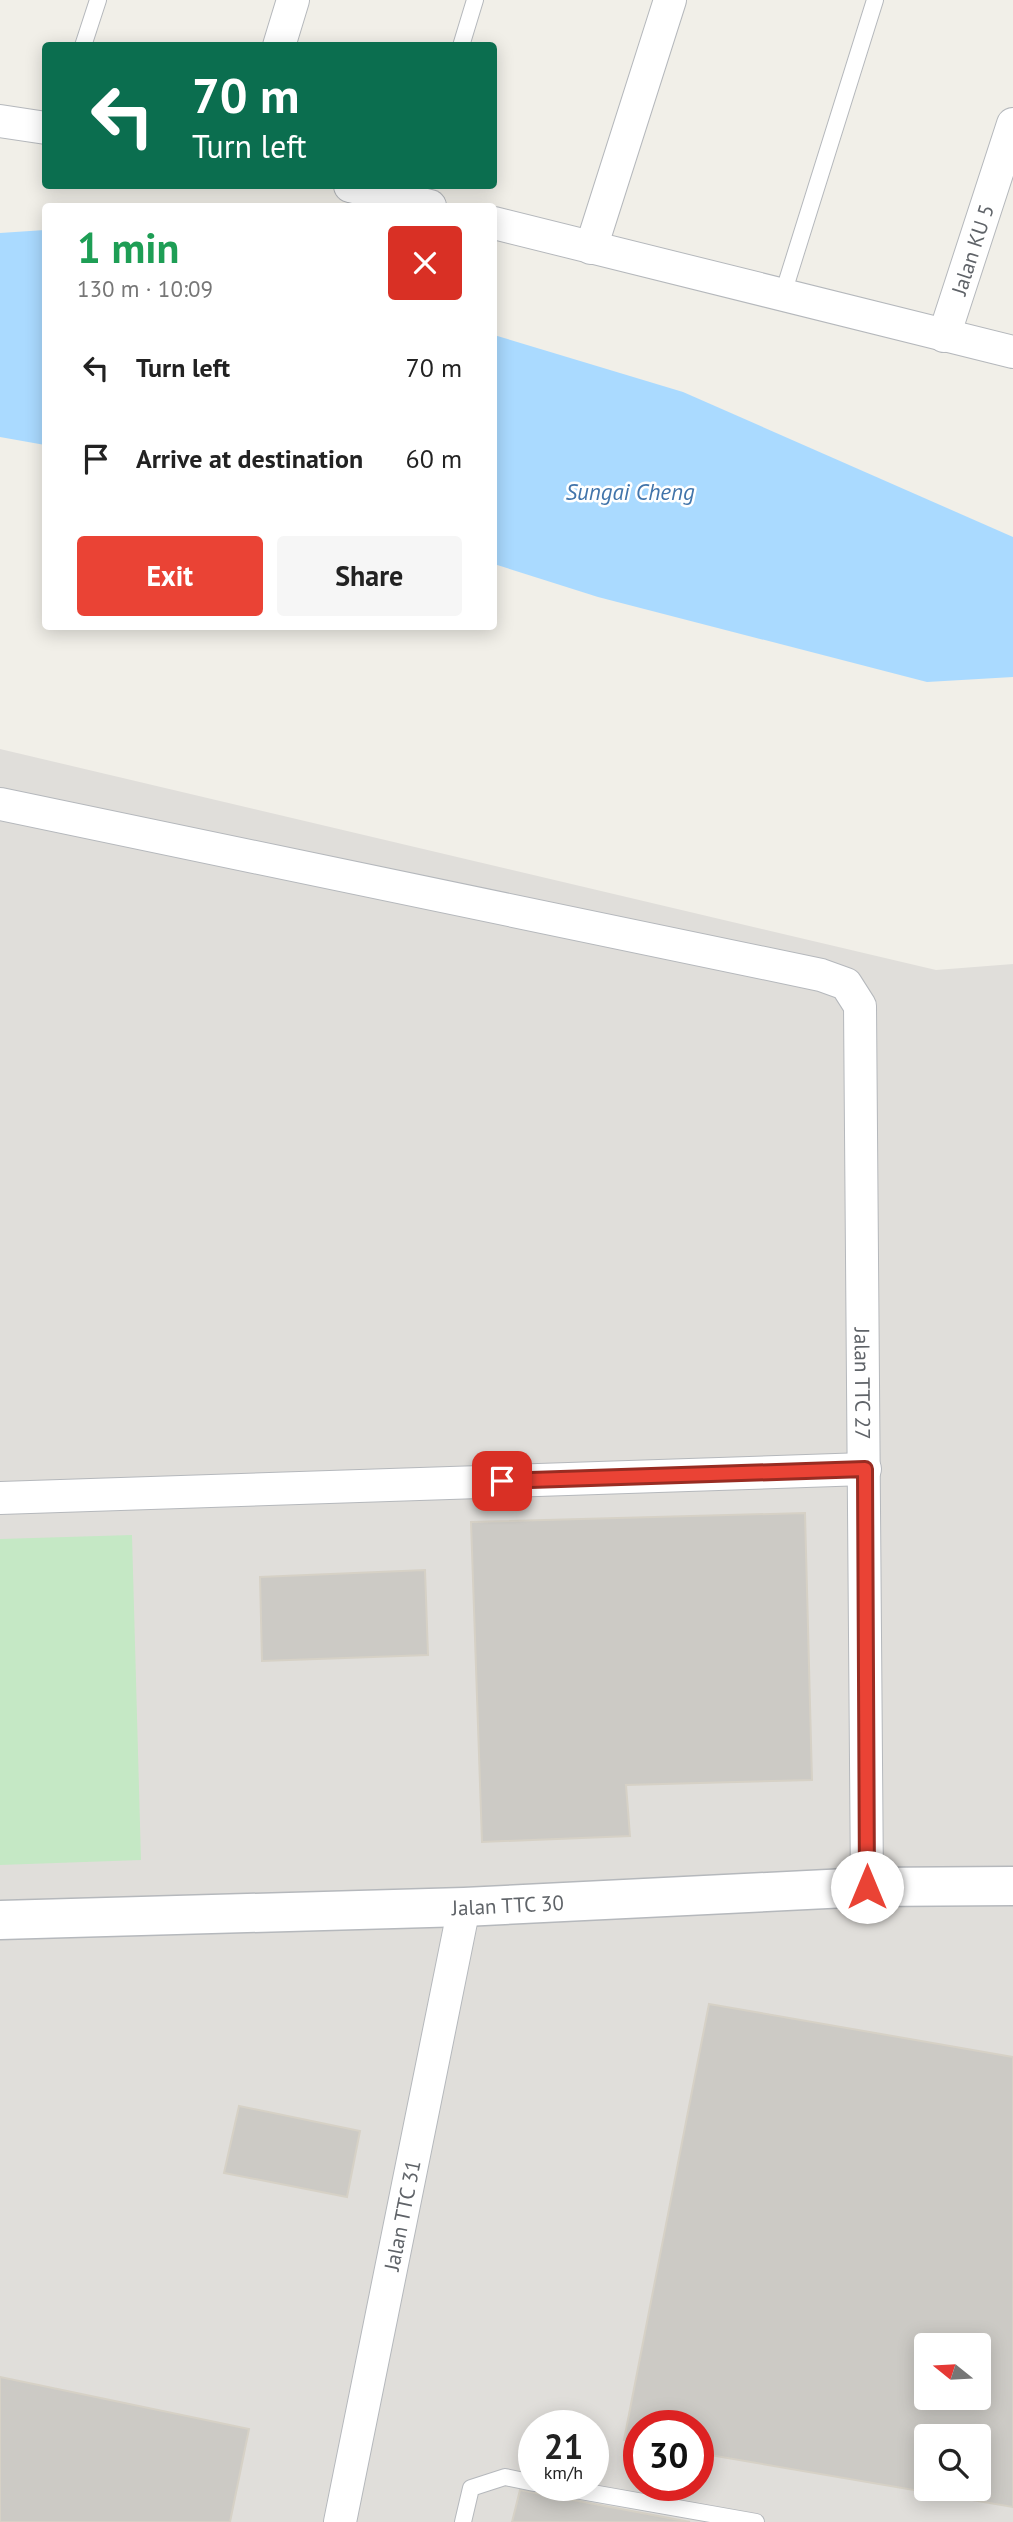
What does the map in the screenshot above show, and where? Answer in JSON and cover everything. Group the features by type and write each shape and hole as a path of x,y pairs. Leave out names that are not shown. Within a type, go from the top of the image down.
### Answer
{"street":[{"path":"280,42 293,0"},
{"path":"591,248 670,0"},
{"path":"0,121 42,127"},
{"name":"Jalan KU 5","path":"944,336 1013,124"},
{"path":"367,189 418,198"},
{"path":"497,224 782,297 1013,352"},
{"name":"Jalan TTC 27","path":"0,804 821,975 846,984 860,1006 867,1887"},
{"path":"0,1498 865,1469"},
{"name":"Jalan TTC 30","path":"0,1920 464,1907 867,1887 1013,1886"},
{"name":"Jalan TTC 31","path":"340,2522 464,1907"}],"lane":[{"path":"84,42 98,0"},
{"path":"462,42 475,0"},
{"path":"782,297 875,0"},
{"path":"463,2522 471,2488 505,2477 518,2480"},
{"path":"609,2496 756,2522"}],"shaded area":[{"path":"0,749 936,970 1013,964 1013,2522 0,2522"}],"green space":[{"path":"132,1535 141,1860 0,1865 0,1539"}],"water":[{"path":"42,230 42,444 0,437 0,233"},
{"name":"Sungai Cheng","path":"497,336 683,392 1013,537 1013,677 927,682 598,597 497,565"}],"building":[{"path":"805,1513 812,1780 626,1785 630,1836 482,1842 471,1522"},
{"path":"425,1570 428,1655 262,1661 260,1577"},
{"path":"709,2004 1013,2057 1013,2507 978,2501 991,2501 991,2424 914,2424 914,2490 714,2456 714,2410 630,2410"},
{"path":"239,2106 360,2131 347,2197 224,2173"},
{"path":"0,2377 249,2429 230,2522 0,2522"},
{"path":"518,2498 518,2501 578,2501 690,2522 512,2522"}],"route":[{"path":"502,1481 865,1469 867,1887"}]}
